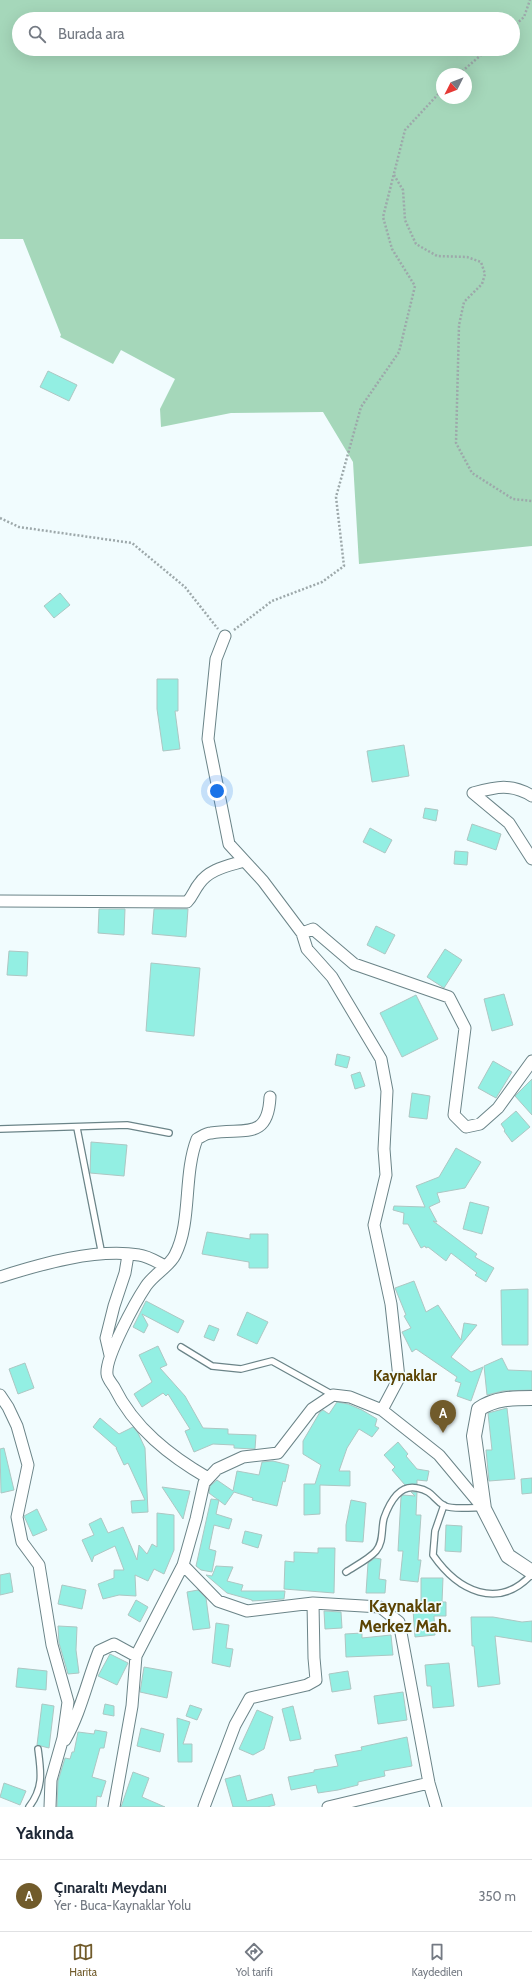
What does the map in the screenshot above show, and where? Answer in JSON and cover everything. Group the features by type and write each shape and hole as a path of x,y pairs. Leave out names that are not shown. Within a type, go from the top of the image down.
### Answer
{"street":[{"path":"225,636 216,659 208,739 229,844 263,881 302,933 307,949 332,976 381,1059 387,1091 384,1149 386,1175 374,1225 391,1304 399,1378 382,1410"},
{"path":"532,796 521,789 497,786 473,793 509,823 532,859"},
{"path":"0,901 187,902 192,897 198,884 209,873 244,861"},
{"path":"302,933 313,929 354,964 449,997 466,1028 454,1115 466,1127 480,1124 498,1108 532,1061"},
{"path":"208,1478 182,1463 144,1431 122,1404 107,1374 110,1355 147,1284 175,1256 182,1234 192,1151 197,1139 210,1133 252,1131 264,1122 270,1112 270,1097"},
{"path":"0,1276 51,1262 102,1255 140,1255 165,1266"},
{"path":"110,1355 106,1338 125,1272 128,1255"},
{"path":"0,1395 8,1407 17,1426 28,1465 17,1517 22,1542 39,1565 52,1645 68,1702 60,1749"},
{"path":"114,1807 132,1706 136,1656 183,1565 204,1483 217,1469 243,1457 278,1452 312,1409 333,1395 350,1397 382,1410 439,1455 484,1509 508,1556 532,1573"},
{"path":"484,1509 474,1436 479,1409 487,1403 504,1398 532,1398"},
{"path":"183,1565 218,1601 247,1611 313,1603 380,1607 399,1622 429,1783 436,1807"},
{"path":"204,1807 235,1726 250,1698 307,1685 316,1680 313,1603"},
{"path":"50,1807 47,1780 60,1749 72,1729 99,1651 114,1644 136,1656"},
{"path":"328,1807 429,1783"}],"lane":[{"path":"0,1129 77,1128 127,1125 169,1133"},
{"path":"77,1128 102,1255"},
{"path":"181,1347 212,1366 242,1369 272,1362 333,1395"},
{"path":"346,1572 377,1551 382,1536 384,1519 395,1496 403,1490 416,1487 430,1492 444,1505 453,1508 468,1506 484,1509"},
{"path":"444,1505 435,1531 433,1556 443,1570 460,1585 489,1595 506,1593 523,1584 532,1573"},
{"path":"29,1807 47,1780 38,1749"}],"path":[{"path":"520,21 524,17 530,0"},
{"path":"466,68 480,56"},
{"path":"0,518 19,527 132,543 185,587 225,636 272,601 322,582 344,566 336,497 361,407 399,352 415,286 392,249 383,217 405,130 436,96"},
{"path":"394,175 403,190 405,220 416,244 437,256 467,257 482,262 485,274 482,284 464,302 459,325 456,443 472,473 513,499 532,501"}],"green space":[{"path":"0,0 532,0 532,546 359,564 353,462 323,412 231,413 161,427 160,409 175,379 121,350 113,364 60,337 61,335 23,239 0,239"}],"building":[{"path":"48,371 77,385 69,401 40,387"},
{"path":"60,593 70,605 54,618 44,606"},
{"path":"157,679 178,679 178,711 175,711 180,749 163,751 157,709"},
{"path":"404,745 409,776 372,782 367,751"},
{"path":"425,808 438,810 436,821 423,818"},
{"path":"472,824 501,834 496,850 467,840"},
{"path":"370,828 392,840 385,853 363,842"},
{"path":"455,851 468,852 467,865 454,864"},
{"path":"99,909 125,909 124,935 98,933"},
{"path":"154,909 188,909 186,937 152,934"},
{"path":"376,926 395,935 385,954 367,945"},
{"path":"445,949 462,960 444,988 427,977"},
{"path":"9,951 28,952 27,976 7,975"},
{"path":"151,963 200,968 194,1036 146,1031"},
{"path":"504,994 513,1025 492,1031 484,999"},
{"path":"416,995 438,1039 402,1057 380,1013"},
{"path":"337,1054 350,1057 347,1068 335,1065"},
{"path":"493,1061 512,1072 496,1098 478,1088"},
{"path":"360,1072 365,1086 355,1089 351,1075"},
{"path":"532,1079 532,1115 515,1096"},
{"path":"412,1093 430,1096 427,1119 409,1117"},
{"path":"516,1111 530,1127 512,1142 501,1124"},
{"path":"91,1142 127,1145 124,1176 90,1173"},
{"path":"456,1148 481,1162 465,1188 437,1193 440,1202 429,1207 437,1222 433,1221 477,1254 475,1257 494,1268 486,1282 475,1275 477,1273 451,1253 446,1261 428,1247 426,1248 425,1246 421,1248 408,1224 403,1224 404,1213 393,1210 394,1206 425,1207 416,1186 439,1177"},
{"path":"470,1202 489,1207 482,1234 463,1229"},
{"path":"207,1232 250,1239 250,1234 268,1234 268,1268 249,1268 249,1262 202,1254"},
{"path":"414,1281 426,1312 438,1305 461,1340 464,1323 477,1325 451,1357 471,1372 483,1367 471,1401 457,1396 461,1383 455,1381 457,1377 416,1349 412,1352 402,1332 411,1328 404,1316 406,1315 395,1288"},
{"path":"528,1289 528,1345 502,1345 501,1290"},
{"path":"146,1301 184,1321 178,1333 142,1314 148,1325 144,1333 133,1327"},
{"path":"247,1312 268,1322 257,1344 237,1335"},
{"path":"209,1325 219,1329 214,1341 204,1337"},
{"path":"158,1346 167,1365 160,1368 185,1396 203,1428 228,1429 228,1434 256,1435 255,1449 234,1448 234,1445 213,1444 194,1452 185,1431 190,1429 168,1394 166,1396 163,1393 142,1407 134,1394 152,1382 139,1355"},
{"path":"502,1358 508,1370 532,1371 532,1390 503,1391 487,1395 484,1366"},
{"path":"25,1363 34,1388 18,1394 9,1369"},
{"path":"337,1402 348,1404 377,1419 375,1426 379,1428 372,1437 359,1429 347,1448 339,1471 350,1471 350,1486 320,1485 320,1514 304,1515 304,1484 315,1484 321,1465 303,1454 303,1441 320,1412 323,1410 329,1414"},
{"path":"507,1408 515,1479 489,1481 486,1450 492,1450 488,1413"},
{"path":"100,1418 119,1434 133,1427 138,1433 145,1448 148,1512 132,1513 131,1501 145,1500 128,1463 124,1465 117,1448 93,1427"},
{"path":"398,1442 408,1454 406,1456 417,1469 429,1471 427,1481 417,1480 417,1484 405,1485 392,1470 395,1467 384,1455"},
{"path":"4,1448 14,1490 1,1493 0,1449"},
{"path":"273,1461 289,1465 285,1482 283,1481 277,1506 252,1500 253,1498 234,1492 225,1505 209,1493 210,1486 217,1480 233,1491 237,1471 259,1475 262,1462"},
{"path":"532,1478 532,1493 522,1494 521,1479"},
{"path":"162,1487 190,1491 183,1519"},
{"path":"411,1492 417,1492 416,1515 421,1515 418,1560 421,1560 418,1582 400,1580 403,1551 398,1551 401,1497 403,1495 415,1496"},
{"path":"211,1499 219,1500 216,1514 232,1519 229,1529 214,1525 209,1549 216,1551 212,1572 201,1570 196,1566"},
{"path":"351,1500 366,1503 363,1542 346,1541 346,1525"},
{"path":"37,1509 47,1530 33,1536 24,1516"},
{"path":"157,1513 174,1515 174,1550 164,1574 154,1569 148,1581 135,1575 136,1596 119,1595 103,1599 98,1584 114,1578 114,1570 124,1570 115,1546 94,1556 92,1562 82,1540 94,1535 89,1524 101,1518 108,1533 123,1527 137,1560 139,1545 147,1554 152,1544 157,1547"},
{"path":"446,1525 462,1526 461,1552 445,1551"},
{"path":"245,1531 262,1535 258,1548 242,1543"},
{"path":"318,1548 335,1548 334,1593 284,1589 285,1561 294,1562 294,1552 318,1553"},
{"path":"375,1558 381,1559 379,1579 386,1580 385,1593 366,1593 368,1563"},
{"path":"216,1566 233,1567 227,1581 243,1585 241,1591 285,1591 284,1599 252,1601 227,1593 206,1575 212,1576"},
{"path":"10,1573 13,1592 0,1595 0,1575"},
{"path":"421,1578 443,1578 442,1602 446,1602 446,1616 434,1616 435,1635 415,1637 413,1610 421,1610"},
{"path":"62,1585 86,1590 82,1609 58,1604"},
{"path":"198,1590 206,1598 210,1628 193,1630 187,1592"},
{"path":"136,1600 148,1607 140,1622 128,1615"},
{"path":"324,1611 341,1612 342,1628 325,1629"},
{"path":"471,1617 493,1617 522,1622 532,1621 532,1642 495,1636 500,1684 478,1687 474,1646 472,1646"},
{"path":"216,1623 229,1625 226,1648 233,1649 230,1667 212,1663"},
{"path":"58,1626 77,1627 76,1650 79,1673 68,1674 59,1643"},
{"path":"362,1633 362,1638 391,1635 393,1655 346,1657 345,1634"},
{"path":"110,1654 128,1663 117,1685 98,1676"},
{"path":"449,1663 454,1706 433,1708 431,1686 427,1686 425,1665"},
{"path":"144,1667 172,1672 167,1698 140,1692"},
{"path":"18,1668 47,1671 46,1690 16,1687"},
{"path":"348,1671 351,1689 332,1692 329,1674"},
{"path":"403,1692 407,1720 378,1724 374,1696"},
{"path":"42,1704 54,1706 49,1748 37,1745"},
{"path":"105,1704 114,1706 114,1716 103,1714"},
{"path":"190,1705 202,1709 197,1720 186,1716"},
{"path":"293,1706 301,1739 290,1741 282,1709"},
{"path":"257,1710 273,1717 264,1749 253,1755 239,1749"},
{"path":"177,1718 190,1722 183,1744 192,1744 192,1762 178,1762"},
{"path":"141,1728 164,1734 160,1752 137,1746"},
{"path":"95,1730 107,1732 104,1748 100,1748 92,1777 106,1781 101,1797 97,1796 96,1807 57,1807 58,1781 65,1758 70,1759 72,1752 74,1752 78,1732 94,1734"},
{"path":"407,1737 412,1766 384,1771 385,1776 358,1782 358,1785 338,1790 318,1793 316,1785 291,1790 288,1777 314,1772 314,1770 338,1766 335,1755 362,1750 361,1747"},
{"path":"133,1772 149,1778 142,1797 165,1807 121,1807"},
{"path":"240,1775 247,1801 272,1794 275,1805 267,1807 233,1807 225,1779"},
{"path":"4,1783 26,1791 20,1805 0,1797"}],"place":[{"name":"Çınaraltı Meydanı","path":"443,1433"}],"district":[{"name":"Kaynaklar","path":"405,1376"},
{"name":"Kaynaklar Merkez Mah.","path":"405,1616"}]}
